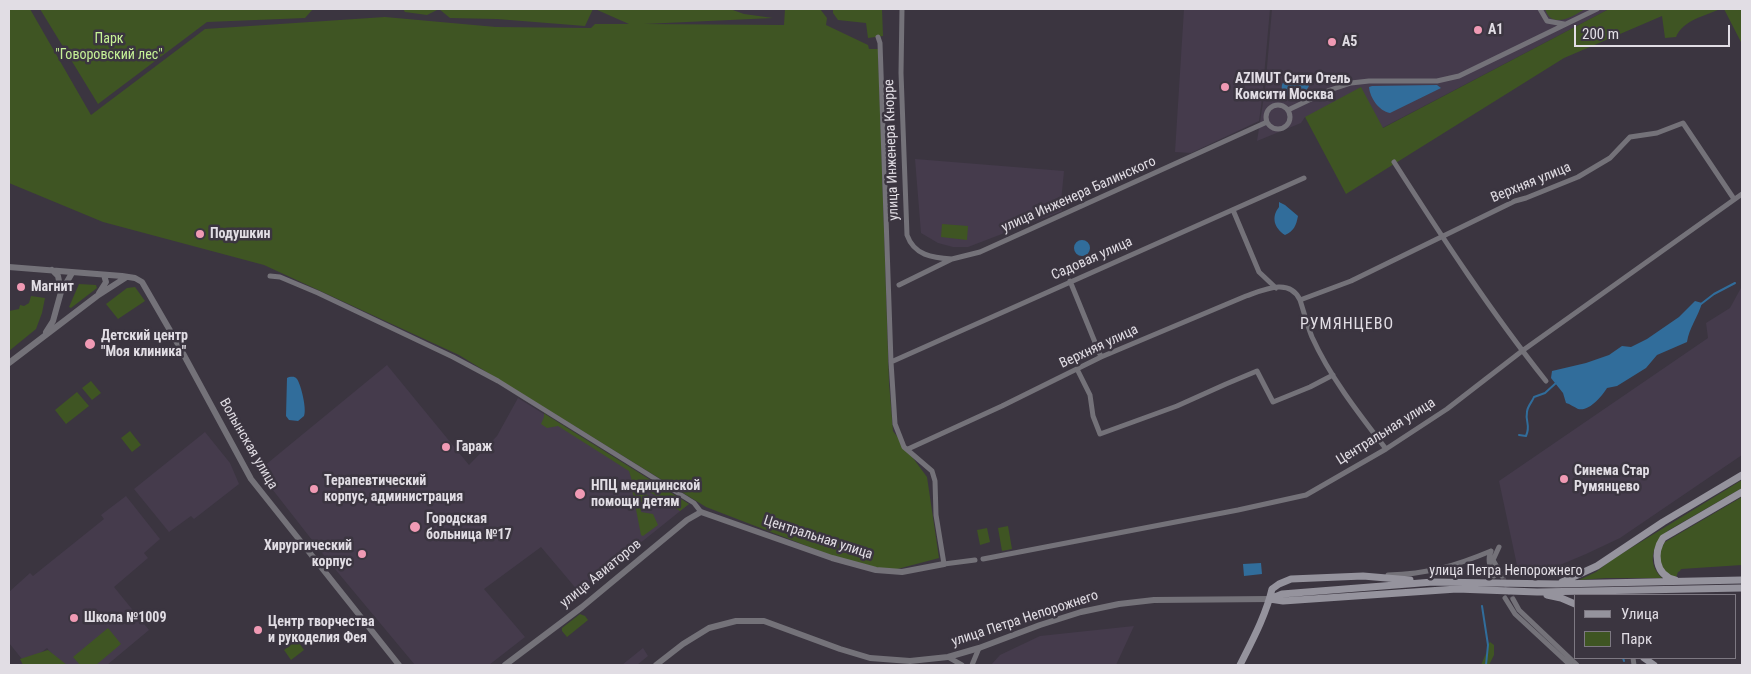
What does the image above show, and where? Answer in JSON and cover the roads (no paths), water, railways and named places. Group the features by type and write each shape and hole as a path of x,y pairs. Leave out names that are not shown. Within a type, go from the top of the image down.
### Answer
{"main road":[{"path":"1557,584 1583,574 1597,566 1663,522 1742,475"},
{"path":"1681,581 1670,579 1662,572 1657,558 1659,544 1663,538 1742,492"},
{"path":"1240,665 1270,599 1272,589 1279,584 1291,579 1363,576 1433,582"},
{"name":"улица Петра Непорожнего","path":"1270,599 1282,594 1433,582 1557,584 1742,580"},
{"name":"улица Петра Непорожнего","path":"1270,599 1283,601 1457,589 1536,592 1742,588"},
{"path":"1619,594 1643,590"},
{"path":"1536,592 1561,598 1574,604"}],"street":[{"name":"улица Инженера Кнорре","path":"902,9 901,73 907,235 914,249 921,253 932,258 952,259"},
{"path":"1540,9 1547,21 1565,24"},
{"name":"улица Инженера Балинского","path":"899,285 952,259 980,252 1267,122 1266,114 1271,107 1281,105 1288,110 1330,90 1351,83 1369,81 1437,81 1458,76 1596,9"},
{"path":"878,37 880,43 886,170 891,362 895,424 904,447 932,471 935,481 936,515 944,564"},
{"path":"1267,122 1275,129 1285,128 1290,120 1288,110"},
{"name":"Верхняя улица","path":"1300,300 1351,281 1515,200 1578,177 1610,158 1630,137 1657,133 1683,123 1734,199"},
{"path":"1394,162 1441,236 1522,351 1546,381"},
{"name":"Садовая улица","path":"891,362 1304,178"},
{"name":"Центральная улица","path":"983,559 1306,495 1386,449 1447,409 1522,351 1742,194"},
{"path":"1233,210 1259,272 1276,288 1285,287 1292,290 1298,296 1312,336 1333,375 1386,449"},
{"path":"9,267 126,277"},
{"path":"52,270 59,279 61,292"},
{"path":"9,363 46,333 53,320 61,292 72,273"},
{"path":"97,296 106,282 104,275"},
{"path":"270,276 280,277 318,293 453,357 498,381 694,503 701,512"},
{"path":"42,336 126,277"},
{"name":"Волынская улица","path":"126,277 135,278 142,282 251,479 399,665"},
{"path":"1070,282 1101,357"},
{"name":"Верхняя улица","path":"908,449 1002,406 1101,357 1246,296 1268,288 1276,288"},
{"path":"1077,369 1090,395 1093,416 1100,434 1177,406 1258,372 1273,402 1310,387 1333,375"},
{"name":"Центральная улица","path":"701,512 832,558 876,570 902,572 975,560"},
{"name":"улица Авиаторов","path":"505,665 582,606 687,520 701,512"},
{"path":"1499,547 1493,560 1502,576"},
{"path":"1363,576 1434,571 1465,562 1492,551 1488,558 1494,576"},
{"path":"1505,598 1515,614 1570,665"},
{"name":"улица Петра Непорожнего","path":"656,665 683,644 709,628 736,621 764,621 870,658 910,661 948,657 979,648 1064,617 1119,604 1154,600 1270,599"},
{"path":"1513,599 1519,610 1577,665"},
{"path":"972,665 979,648"},
{"path":"948,657 962,665"}],"water":[{"path":"1286,79 1305,81 1309,86 1306,91 1291,98 1282,92 1282,84"},
{"path":"1437,85 1441,88 1390,113 1382,110 1376,103 1369,87 1372,86"},
{"path":"1279,202 1298,216 1294,228 1285,235 1276,226 1274,218"},
{"path":"1082,240 1088,242 1090,248 1088,254 1082,256 1076,254 1074,248 1076,242"},
{"path":"1695,301 1702,303 1687,342 1657,355 1646,368 1617,386 1607,388 1591,406 1578,409 1566,403 1563,393 1551,378 1552,371 1609,355 1622,346 1631,347 1647,339 1679,317"},
{"path":"287,378 297,379 303,397 305,413 298,421 289,420 286,416"},
{"path":"1261,563 1262,574 1244,576 1243,564"}],"waterway":[{"path":"1701,304 1714,294 1735,283"},
{"path":"1519,435 1526,436 1528,429 1527,410 1534,397 1545,393 1556,383"},
{"path":"1482,606 1488,645 1486,665"}],"tunnel":[{"path":"1502,576 1513,599"}],"place":[{"name":"А1","path":"1478,30"},
{"name":"А5","path":"1332,42"},
{"name":"AZIMUT Сити Отель Комсити Москва","path":"1225,87"},
{"name":"Подушкин","path":"200,234"},
{"name":"Магнит","path":"21,287"},
{"name":"Детский центр \"Моя клиника\"","path":"90,344"},
{"name":"Гараж","path":"446,447"},
{"name":"Синема Стар Румянцево","path":"1564,479"},
{"name":"Терапевтический корпус, администрация","path":"314,489"},
{"name":"НПЦ медицинской помощи детям","path":"580,494"},
{"name":"Городская больница №17","path":"415,527"},
{"name":"Хирургический корпус","path":"362,554"},
{"name":"Школа №1009","path":"74,618"},
{"name":"Центр творчества и рукоделия Фея","path":"258,630"}],"district":[{"name":"РУМЯНЦЕВО","path":"1347,325"}],"park label":[{"name":"Парк \"Говоровский лес\"","path":"109,48"}]}
